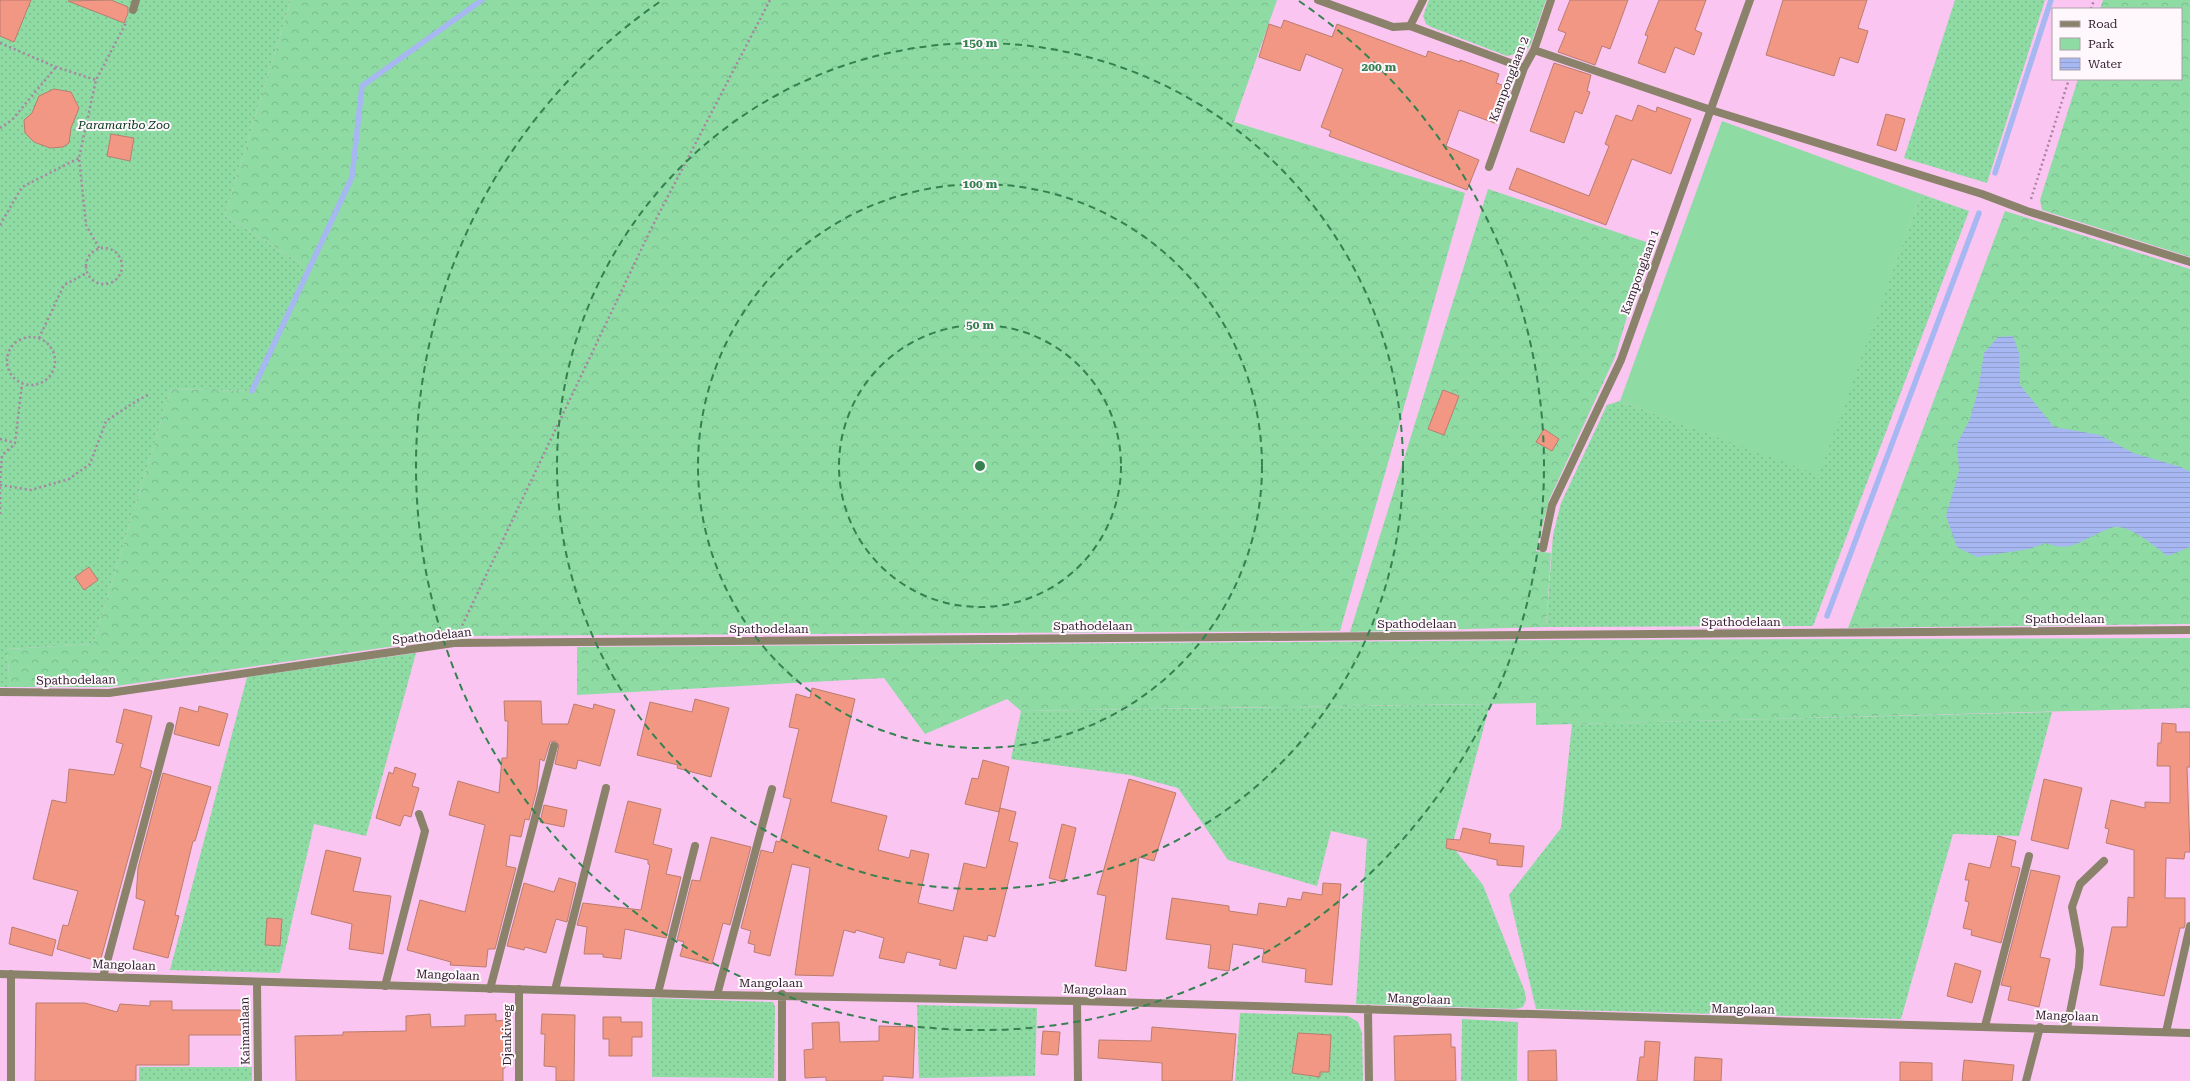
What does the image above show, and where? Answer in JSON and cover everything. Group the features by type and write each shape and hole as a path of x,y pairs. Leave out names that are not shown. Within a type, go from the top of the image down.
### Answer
{"street":[{"path":"133,10 136,0"},
{"path":"1318,0 1393,27 1410,26 1524,68"},
{"path":"1410,26 1423,0"},
{"name":"Kamponglaan 2","path":"1490,167 1524,68 1534,50 1551,0"},
{"name":"Kamponglaan 1","path":"1543,548 1552,505 1603,394 1621,360 1750,0"},
{"path":"1534,50 1711,110 1982,194 2027,211 2190,262"},
{"name":"Spathodelaan","path":"0,692 109,693 454,643 2190,630"},
{"path":"103,977 170,726"},
{"path":"490,988 554,746"},
{"path":"555,990 606,788"},
{"path":"717,995 772,789"},
{"path":"385,986 425,831 419,814"},
{"path":"658,993 695,846"},
{"path":"1985,1026 2029,856"},
{"path":"2067,1028 2079,967 2080,950 2072,907 2080,884 2104,861"},
{"path":"2166,1032 2190,926"},
{"name":"Mangolaan","path":"0,974 717,995 782,994 1077,1001 1723,1021 2040,1027 2190,1033"},
{"path":"11,974 11,1081"},
{"name":"Kaimanlaan","path":"257,982 258,1081"},
{"name":"Djankiweg","path":"519,989 519,1081"},
{"path":"782,994 782,1081"},
{"path":"1077,1001 1078,1081"},
{"path":"1368,1009 1369,1081"},
{"path":"2026,1081 2040,1027"}],"path":[{"path":"454,643 651,229 770,0"},
{"path":"99,248 86,225 79,158 96,80 133,10"},
{"path":"0,43 56,67 96,80"},
{"path":"0,128 12,120 56,67"},
{"path":"2027,211 2069,80"},
{"path":"0,225 22,187 79,158"},
{"path":"99,248 105,248 117,252 123,263 121,274 112,283 101,284 95,282 87,273 86,267 89,255 99,248"},
{"path":"40,338 64,284 87,273"},
{"path":"24,338 40,338 51,348 56,362 54,370 45,382 38,385 22,384 11,375 8,368 8,353 12,346 24,338"},
{"path":"0,517 2,455 15,443 22,384"},
{"path":"0,485 31,490 69,479 90,464 106,421 148,395"},
{"path":"0,439 15,443"}],"green space":[{"name":"Paramaribo Zoo","path":"0,0 291,0 225,215 309,269 252,391 171,389 93,644 7,649 10,687 0,687"},
{"path":"291,0 1277,0 1234,122 1465,193 1340,631 465,636 109,687 10,687 7,649 93,644 171,389 252,391 309,269 225,215"},
{"path":"1429,0 1546,0 1531,44 1525,52 1507,56 1426,24 1423,16"},
{"path":"1955,0 2045,0 1987,183 1904,158"},
{"path":"2103,0 2190,0 2190,257 2042,210 2040,200 2078,80 2182,80 2182,8 2100,8"},
{"path":"1722,121 1921,194 1819,475 1620,401"},
{"path":"1488,189 1649,243 1615,357 1549,500 1536,551 1551,553 1546,627 1350,632"},
{"path":"1921,194 1969,211 1813,626 1546,627 1553,535 1561,503 1607,405 1620,401 1818,474"},
{"path":"2005,211 2190,269 2190,624 1848,628"},
{"path":"2190,638 2190,708 1536,725 1536,703 1021,711 1007,699 925,734 884,678 577,695 577,647 1574,640"},
{"path":"416,653 366,836 314,824 280,973 170,970 247,677"},
{"path":"1490,704 1452,846 1483,885 1525,992 1526,1000 1523,1007 1515,1009 1356,1004 1367,839 1331,831 1317,886 1228,860 1178,788 1130,775 1011,759 1021,711"},
{"path":"2052,712 2019,836 1953,834 1901,1019 1536,1009 1509,895 1561,828 1572,724"},
{"path":"652,998 773,1002 775,1007 774,1078 652,1077"},
{"path":"917,1005 1037,1008 1035,1076 919,1078"},
{"path":"1240,1013 1348,1016 1358,1022 1362,1033 1363,1081 1235,1081"},
{"path":"1462,1019 1518,1022 1517,1081 1461,1081"},
{"path":"139,1067 252,1067 252,1081 139,1081"}],"water":[{"path":"2013,336 2019,353 2020,385 2054,427 2100,435 2133,453 2181,467 2190,472 2190,547 2168,556 2137,534 2124,528 2116,527 2098,533 2077,544 2063,547 2046,543 2029,549 1977,557 1957,547 1946,516 1959,471 1957,444 1970,419 1978,391 1984,353 1998,337"}],"building":[{"path":"0,0 31,0 14,42 0,36"},
{"path":"111,0 128,7 128,13 124,23 68,1"},
{"path":"1570,0 1628,0 1610,49 1602,46 1595,65 1558,52 1566,33 1558,30"},
{"path":"1659,0 1706,0 1695,30 1702,33 1694,55 1675,47 1665,73 1638,63 1648,36 1645,35"},
{"path":"1783,0 1867,0 1858,28 1868,31 1858,63 1840,57 1834,76 1766,55"},
{"path":"1284,20 1332,37 1337,24 1426,57 1428,51 1460,62 1460,60 1499,74 1496,83 1511,88 1497,124 1459,110 1446,146 1479,160 1467,190 1329,136 1331,131 1321,127 1343,69 1306,54 1300,71 1259,57 1269,24 1281,28"},
{"path":"1554,63 1591,75 1587,91 1590,92 1582,114 1575,111 1564,143 1530,131"},
{"path":"54,89 71,92 79,108 71,128 69,143 63,147 50,148 34,142 25,133 24,120 32,113 39,96"},
{"path":"1638,105 1656,112 1657,107 1691,119 1671,174 1632,159 1606,225 1509,189 1517,168 1589,196 1609,146 1605,144 1616,115 1632,121"},
{"path":"1886,114 1905,119 1896,151 1877,145"},
{"path":"111,134 134,138 130,161 107,156"},
{"path":"1443,390 1459,396 1444,435 1428,429"},
{"path":"1544,429 1559,439 1552,451 1536,442"},
{"path":"89,567 98,580 84,590 75,577"},
{"path":"812,688 855,699 831,802 887,816 878,850 909,858 911,850 929,854 918,903 953,911 964,863 986,868 1000,808 1016,812 1009,841 1018,843 995,937 988,935 987,941 964,936 956,969 939,965 941,960 907,952 904,963 879,958 884,938 856,930 855,933 844,930 833,976 795,975 810,868 792,864 770,956 754,952 755,945 748,943 751,931 741,928 761,850 773,853 776,841 780,842 791,799 783,797 799,729 789,727 796,694 810,698"},
{"path":"695,699 729,708 711,777 677,768 678,765 637,755 650,702 692,712"},
{"path":"504,701 541,701 542,724 568,724 574,704 593,709 594,704 615,710 600,766 578,760 576,769 555,764 559,745 555,741 550,742 544,761 540,759 537,789 529,820 525,819 521,837 510,835 506,866 516,868 495,949 488,949 486,967 450,965 451,962 407,950 420,900 465,912 485,825 449,815 458,781 499,793 502,758 507,758 508,721 505,721"},
{"path":"199,706 228,714 219,746 174,734 180,707 198,712"},
{"path":"124,709 152,716 140,767 152,771 100,962 57,949 63,925 68,926 78,891 33,879 52,800 66,803 69,769 114,775 123,744 116,742"},
{"path":"2162,723 2176,724 2176,732 2190,732 2190,767 2187,767 2190,852 2185,852 2184,859 2166,858 2165,898 2185,898 2185,924 2184,928 2180,928 2164,996 2100,985 2112,927 2127,927 2128,897 2134,898 2134,850 2106,843 2109,829 2105,828 2111,800 2145,808 2145,802 2170,803 2170,766 2157,766 2158,743 2161,743"},
{"path":"983,760 1009,767 999,812 965,804 972,778 978,779"},
{"path":"395,767 416,774 412,786 419,788 411,817 404,815 400,826 376,818 389,772 393,774"},
{"path":"163,773 211,787 195,841 193,841 175,915 179,916 168,958 133,949 145,901 136,898 138,868"},
{"path":"1129,779 1176,793 1154,861 1139,857 1126,971 1095,966 1106,896 1097,894"},
{"path":"2044,779 2082,788 2068,849 2031,840"},
{"path":"628,801 661,809 653,844 672,849 666,874 681,877 666,938 625,929 621,959 603,957 603,954 584,954 587,927 577,925 583,903 641,910 650,865 648,864 648,860 615,852"},
{"path":"544,805 567,810 564,827 540,822"},
{"path":"1062,824 1076,828 1064,882 1049,878"},
{"path":"1463,828 1491,834 1489,843 1524,846 1522,867 1497,865 1497,860 1446,848 1447,839 1460,840"},
{"path":"1998,836 2016,841 2011,866 2020,868 2001,943 1971,935 1972,930 1963,928 1969,902 1965,901 1969,880 1965,880 1969,863 1990,868"},
{"path":"711,837 751,847 730,925 723,923 712,964 680,956 684,942 677,940 692,880 700,881"},
{"path":"326,850 361,858 353,891 391,896 383,954 349,949 352,924 311,914"},
{"path":"2031,870 2060,876 2040,957 2050,959 2039,1007 2008,1000 2011,987 2001,985"},
{"path":"559,878 576,883 567,922 556,919 546,953 525,947 524,950 507,946 524,883 554,892"},
{"path":"1323,883 1341,884 1332,985 1305,982 1306,969 1262,962 1264,949 1233,944 1229,971 1208,968 1211,945 1166,939 1172,898 1229,906 1229,911 1257,915 1259,903 1286,907 1288,898 1301,900 1303,892 1322,895"},
{"path":"267,918 282,919 280,946 265,945"},
{"path":"12,927 56,940 52,956 9,944"},
{"path":"1955,963 1981,971 1972,1003 1947,996"},
{"path":"150,1001 172,1001 172,1010 242,1010 241,1035 189,1035 189,1065 136,1065 136,1081 35,1081 36,1003 85,1003 117,1012 120,1004 150,1006"},
{"path":"430,1014 431,1027 465,1026 465,1015 496,1014 496,1021 504,1020 505,1068 503,1068 503,1081 296,1081 295,1036 343,1035 343,1032 406,1031 406,1016"},
{"path":"542,1014 575,1015 574,1081 556,1081 556,1067 544,1066 545,1034 541,1034"},
{"path":"603,1017 621,1017 621,1022 642,1022 642,1037 632,1037 632,1056 609,1056 609,1039 603,1039"},
{"path":"839,1022 840,1042 879,1041 879,1026 915,1027 913,1078 883,1076 883,1081 826,1081 826,1077 805,1078 804,1050 813,1049 812,1023"},
{"path":"1152,1027 1236,1034 1232,1081 1162,1081 1162,1063 1098,1058 1099,1040 1151,1041"},
{"path":"1043,1031 1060,1032 1058,1055 1041,1054"},
{"path":"1298,1033 1331,1035 1329,1072 1320,1072 1320,1077 1292,1073"},
{"path":"1451,1034 1451,1047 1455,1047 1456,1081 1395,1081 1394,1036"},
{"path":"1645,1041 1660,1042 1657,1081 1637,1081 1640,1057 1644,1057"},
{"path":"1556,1050 1557,1081 1528,1081 1528,1051"},
{"path":"1695,1057 1722,1059 1721,1081 1694,1081"},
{"path":"1964,1060 2014,1065 2012,1081 1962,1081"},
{"path":"1900,1062 1932,1063 1932,1081 1900,1081"}],"waterway":[{"path":"252,391 352,177 362,86 482,0"},
{"path":"1995,173 2051,0"},
{"path":"1827,616 1979,213"}]}
